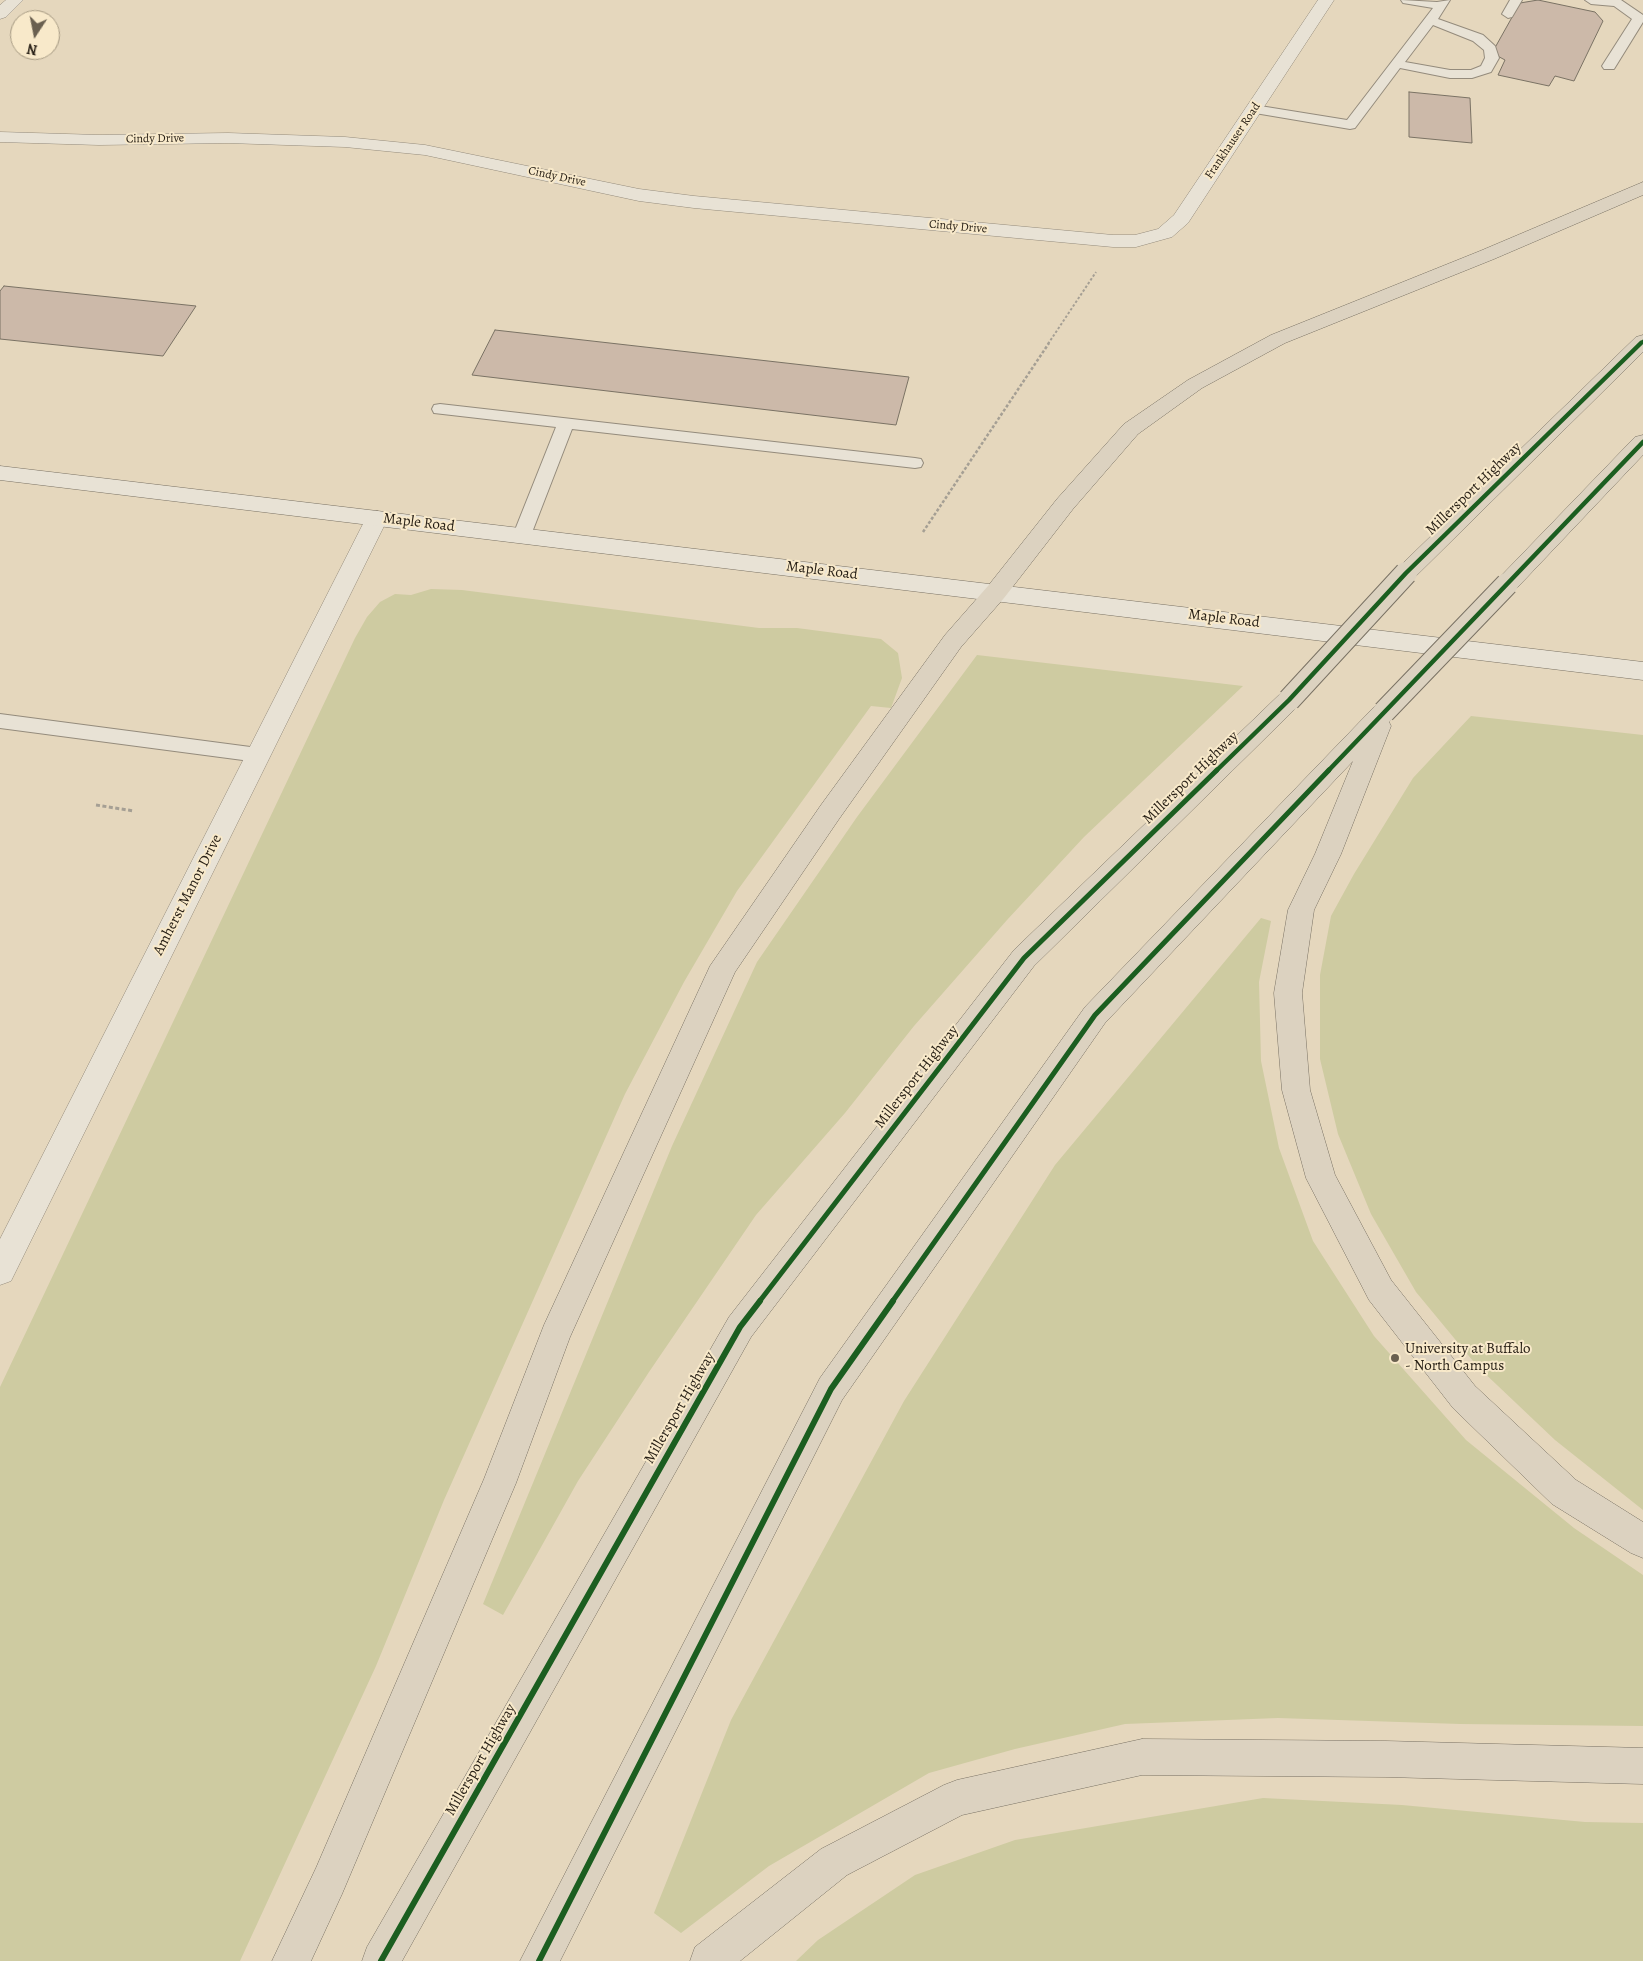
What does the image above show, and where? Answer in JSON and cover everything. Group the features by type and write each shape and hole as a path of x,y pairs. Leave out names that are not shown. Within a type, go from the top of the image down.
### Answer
{"main road":[{"path":"291,1961 329,1881 499,1483 555,1335 724,966 830,812 953,641 996,592 1065,504 1131,429 1195,384 1278,339 1487,255 1643,188"},
{"name":"Millersport Highway","path":"381,1961 740,1327 1024,958 1290,700 1406,574 1643,342"},
{"path":"539,1961 832,1389 1095,1016 1643,442"},
{"path":"1384,712 1328,854 1301,910 1288,993 1296,1090 1321,1178 1380,1290 1464,1398 1564,1492 1643,1541"},
{"path":"709,1961 834,1862 957,1798 1142,1757 1386,1759 1643,1766"}],"street":[{"path":"0,14 15,0"},
{"name":"Frankhauser Road","path":"1113,241 1151,238 1164,233 1181,220 1326,0"},
{"name":"Cindy Drive","path":"0,137 99,140 237,138 345,142 425,150 639,195 694,202 1113,241"},
{"name":"Maple Road","path":"0,473 1643,670"},
{"name":"Amherst Manor Drive","path":"0,1271 377,518"}],"lane":[{"path":"1408,0 1442,3"},
{"path":"1508,14 1516,0"},
{"path":"1591,0 1617,3 1639,18 1609,66"},
{"path":"1254,109 1350,124 1442,3"},
{"path":"1397,64 1450,74 1472,74 1486,69 1492,58 1490,49 1478,38 1430,20"},
{"path":"440,409 915,463"},
{"path":"522,535 566,423"},
{"path":"0,721 258,755"}],"path":[{"path":"923,532 1101,264 1113,241"},
{"path":"96,805 134,811"}],"shaded area":[{"path":"431,589 462,590 759,628 797,628 881,639 898,653 902,678 891,708 871,706 737,891 684,982 625,1094 444,1500 376,1666 240,1961 0,1961 0,1387 355,638 367,617 380,602 395,594 411,595"},
{"path":"977,655 1243,686 1084,837 1007,920 914,1026 845,1113 756,1215 649,1372 578,1481 503,1615 483,1604 672,1146 757,962 857,817"},
{"path":"1471,716 1643,735 1643,1510 1555,1440 1478,1367 1416,1292 1371,1214 1338,1134 1320,1059 1320,975 1331,916 1354,874 1413,778"},
{"path":"1261,918 1271,921 1259,982 1261,1061 1279,1148 1313,1241 1374,1336 1466,1440 1574,1528 1643,1575 1643,1726 1460,1724 1278,1718 1125,1724 1015,1749 929,1773 769,1866 681,1933 654,1913 731,1720 904,1401 1055,1165"},
{"path":"1263,1798 1402,1805 1585,1822 1643,1823 1643,1961 796,1961 818,1940 915,1875 1015,1840"}],"building":[{"path":"1538,0 1595,12 1603,21 1574,81 1555,76 1549,86 1498,75 1505,60 1492,53 1520,3"},
{"path":"1409,92 1470,98 1472,143 1409,137"},
{"path":"4,286 196,306 163,356 0,339 0,291"},
{"path":"495,330 909,377 896,425 472,375"}],"cycle path":[{"path":"381,1961 740,1327 1024,958 1289,700 1406,573 1643,341"},
{"path":"539,1961 831,1389 1095,1015 1643,442"}],"place":[{"name":"University at Buffalo - North Campus","path":"1395,1358"}]}
